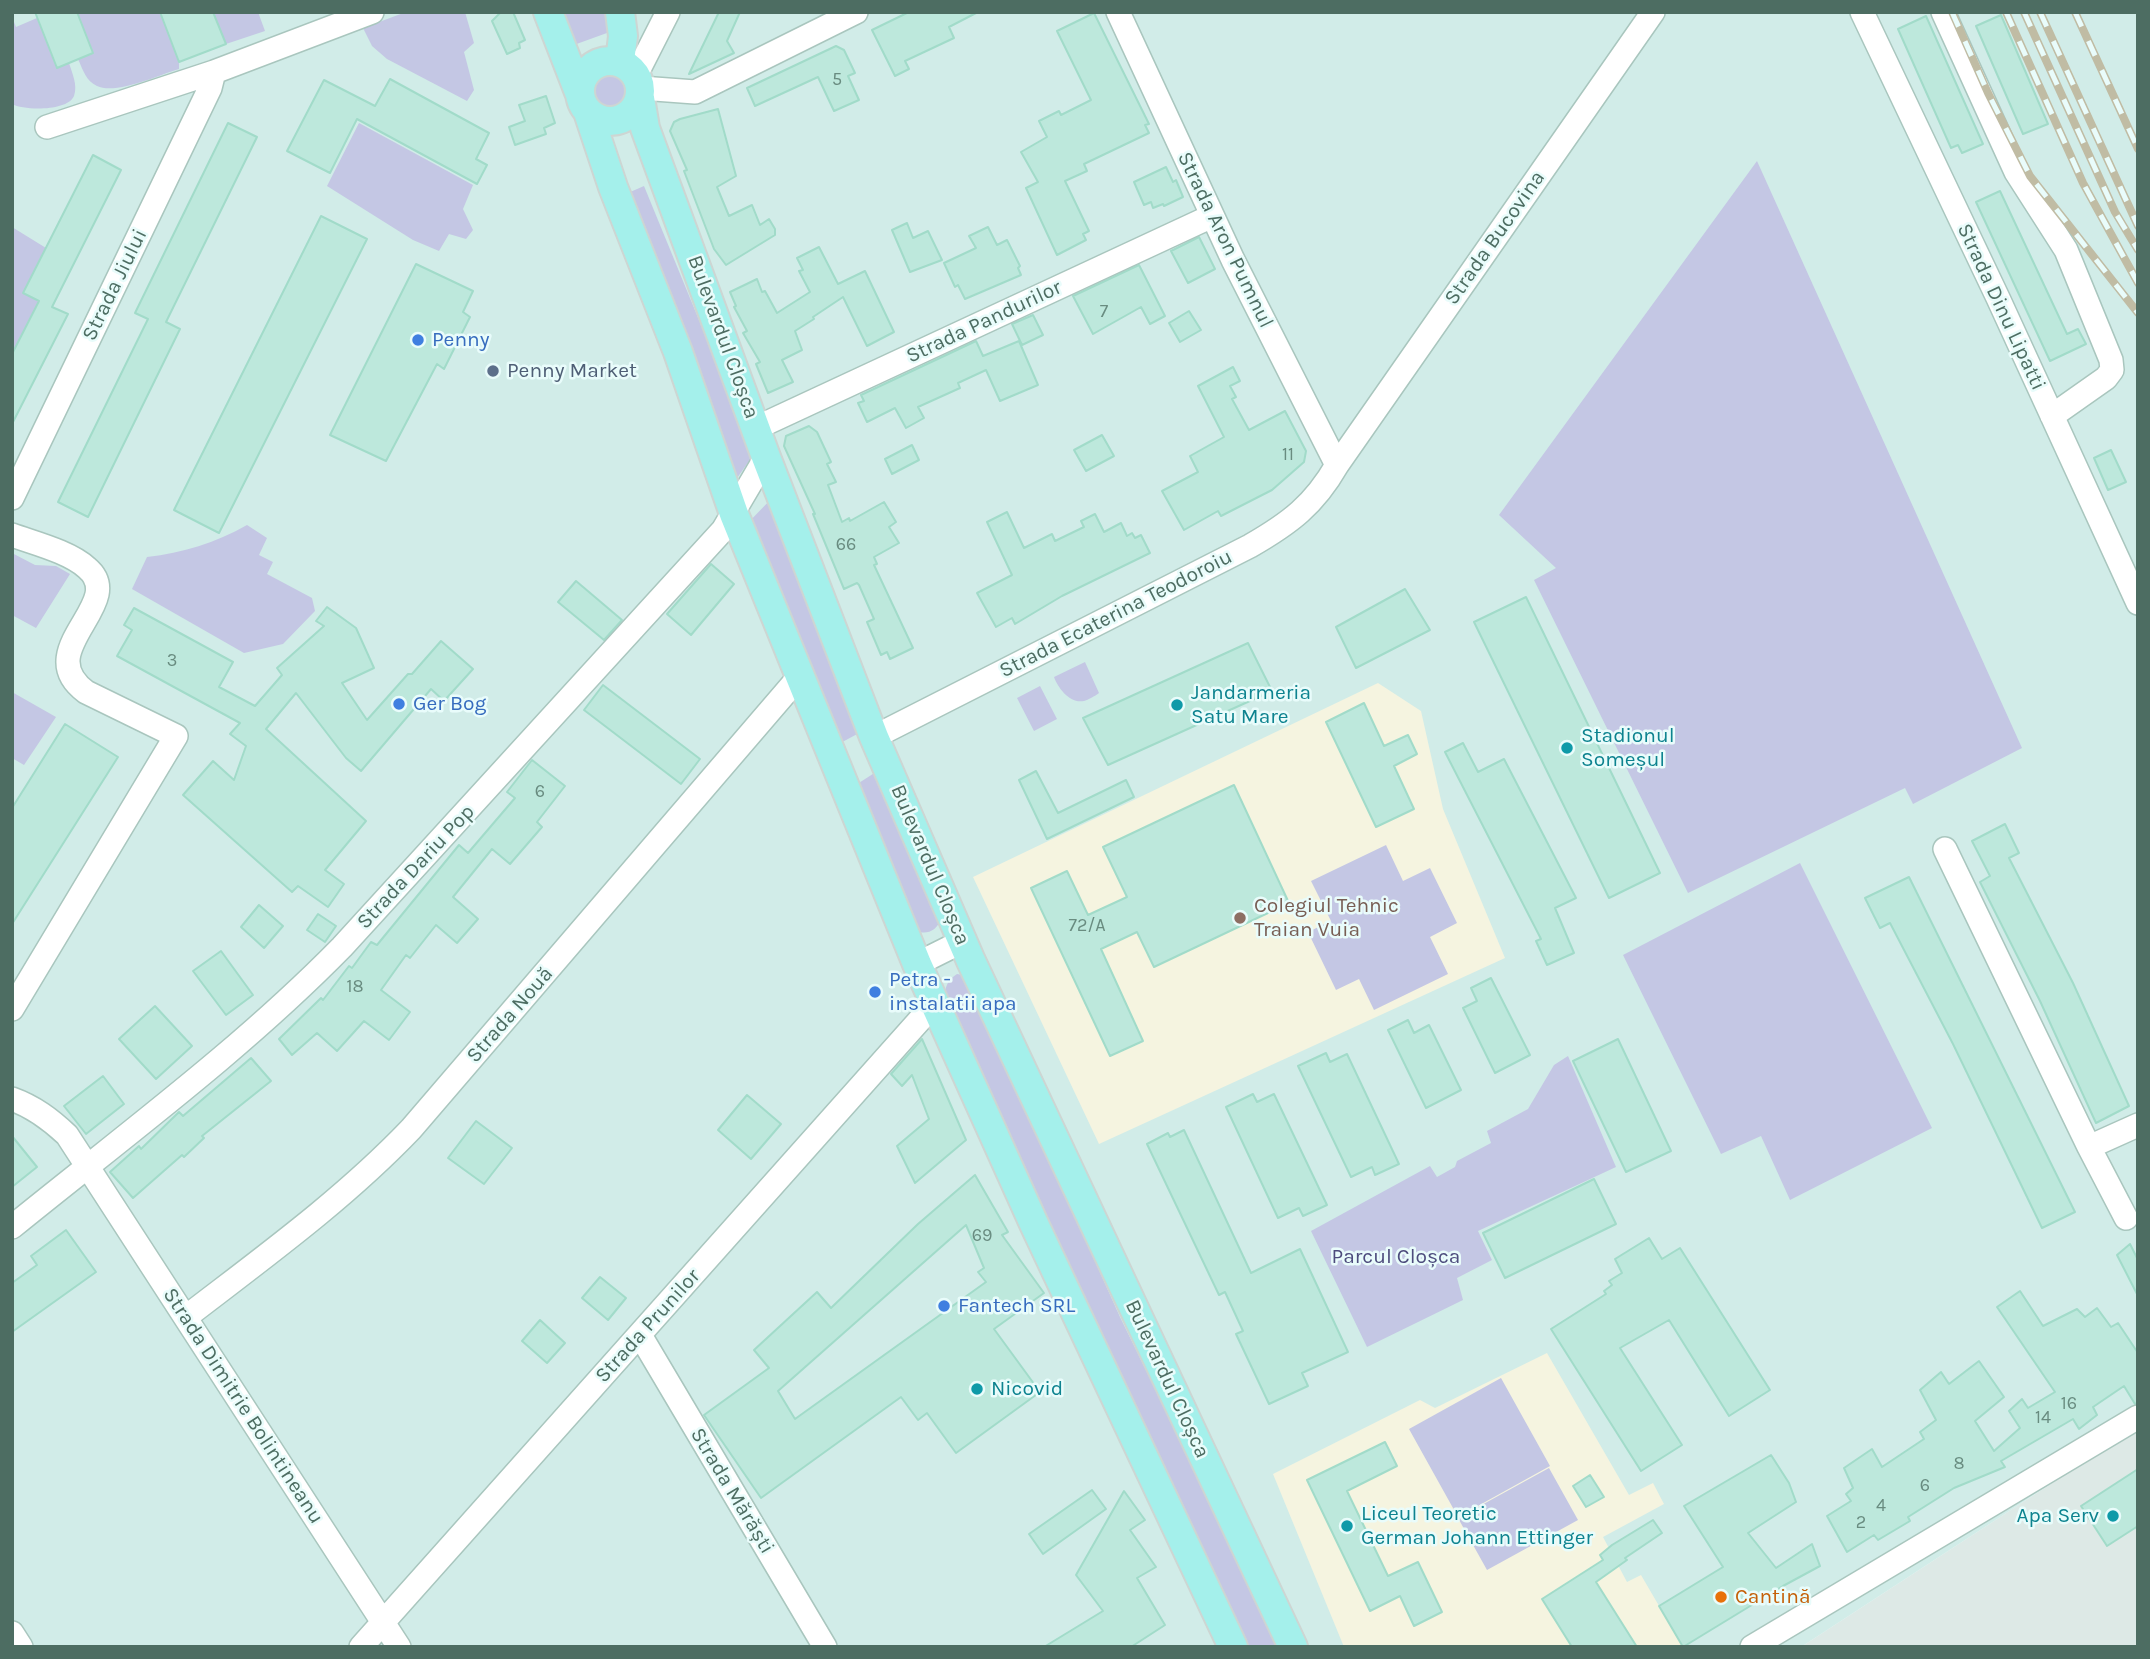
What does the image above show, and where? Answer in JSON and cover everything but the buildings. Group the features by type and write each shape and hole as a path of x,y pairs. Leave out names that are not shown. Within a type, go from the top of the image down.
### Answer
{"main road":[{"path":"548,12 678,352 734,514 917,964 1096,1359 1233,1647"},
{"name":"Bulevardul Cloșca","path":"620,12 623,36 645,128 766,457 874,737 963,941 1293,1647"},
{"path":"607,61 634,81 635,108 628,116 618,121 596,119 583,102 581,81 587,71 596,64 607,61"}],"street":[{"path":"47,127 214,72 372,12"},
{"path":"634,81 636,12"},
{"path":"634,81 668,12"},
{"path":"634,81 695,92 856,12"},
{"name":"Strada Aron Pumnul","path":"1118,12 1212,216 1337,465"},
{"name":"Strada Bucovina","path":"1337,465 1653,12"},
{"name":"Strada Dinu Lipatti","path":"1862,12 2138,603"},
{"path":"1943,12 2016,172 2066,250 2111,360 2112,370 2106,378 2052,416"},
{"name":"Strada Jiului","path":"12,498 210,88 214,72"},
{"name":"Strada Pandurilor","path":"756,428 1212,216"},
{"name":"Strada Dariu Pop","path":"12,1227 250,1034 293,997 334,956 723,530 766,457"},
{"name":"Strada Ecaterina Teodoroiu","path":"874,737 1277,530 1309,505 1323,489 1337,465"},
{"path":"12,535 73,559 88,568 96,579 97,596 71,645 67,660 68,672 75,684 176,736 12,1009"},
{"name":"Strada Nouă","path":"186,1318 338,1199 411,1129 799,677"},
{"path":"1945,849 2089,1147 2126,1217"},
{"path":"917,964 963,941"},
{"name":"Strada Prunilor","path":"361,1647 934,1004"},
{"name":"Strada Dimitrie Bolintineanu","path":"12,1099 29,1105 49,1118 67,1135 400,1647"},
{"path":"2089,1147 2138,1125"},
{"name":"Strada Mărăști","path":"640,1335 825,1647"},
{"path":"1752,1647 2138,1417"},
{"path":"12,1633 21,1647"}],"shaded area":[{"path":"12,12 2138,12 2138,1427 1801,1647 12,1647"},
{"name":"Colegiul Tehnic Traian Vuia","path":"1378,683 1421,711 1443,809 1505,958 1099,1144 973,877"},
{"path":"1547,1353 1629,1495 1653,1483 1664,1504 1603,1537 1627,1582 1641,1575 1683,1647 1344,1647 1273,1474 1420,1400 1435,1408"},
{"path":"2138,1427 2138,1647 1801,1647"}],"green space":[{"path":"77,12 160,12 179,62 179,69 115,88 93,84 78,59 93,53"},
{"path":"213,12 258,12 265,31 226,44"},
{"path":"406,12 465,12 474,43 464,52 474,90 467,101 387,59 372,46 363,28"},
{"path":"559,12 612,12 618,29 571,46"},
{"path":"12,17 16,27 37,18 57,67 69,63 75,88 74,96 64,105 26,108 12,104"},
{"path":"610,69 626,76 633,92 626,108 610,115 594,108 587,92 594,76"},
{"path":"359,123 473,185 463,209 473,230 466,239 449,234 439,251 413,240 327,186"},
{"path":"1757,161 2022,748 1913,804 1905,788 1688,893 1534,580 1556,568 1499,515"},
{"path":"644,186 754,454 730,488 621,196"},
{"path":"12,227 46,248 39,301 12,354"},
{"path":"776,494 861,732 833,747 744,527"},
{"path":"247,525 267,538 259,555 273,562 267,574 312,598 315,611 283,644 244,653 132,589 147,557 198,546"},
{"path":"12,553 35,565 56,566 70,574 36,628 12,615"},
{"path":"1085,662 1099,693 1084,701 1074,700 1058,686 1054,677"},
{"path":"1040,686 1057,719 1034,731 1017,698"},
{"path":"12,692 56,717 24,765 12,758"},
{"path":"876,772 941,919 931,931 915,931 851,788"},
{"path":"1386,845 1403,881 1430,868 1457,923 1430,937 1448,974 1374,1010 1359,979 1336,990 1308,932 1331,921 1311,881"},
{"path":"1800,863 1932,1128 1790,1200 1761,1136 1721,1154 1623,955"},
{"path":"957,974 967,976 1120,1317 1281,1647 1241,1647 945,996 948,984"},
{"name":"Parcul Cloșca","path":"1568,1056 1616,1167 1478,1231 1492,1260 1457,1278 1463,1300 1367,1347 1311,1231 1430,1166 1437,1177 1455,1167 1457,1161 1491,1143 1487,1131 1528,1109 1554,1065"},
{"path":"1501,1378 1550,1466 1458,1517 1409,1429"},
{"path":"1549,1468 1578,1520 1487,1570 1458,1518"}],"railway":[{"path":"1952,12 1988,93 2030,176 2138,313"},
{"path":"2006,12 2083,183 2138,283"},
{"path":"2024,12 2115,212 2138,250"},
{"path":"2040,12 2138,226"},
{"path":"2075,12 2138,149"}],"place":[{"name":"Penny","path":"418,340"},
{"name":"Penny Market","path":"493,371"},
{"name":"Ger Bog","path":"399,704"},
{"name":"Jandarmeria Satu Mare","path":"1177,705"},
{"name":"Stadionul Someșul","path":"1567,748"},
{"name":"Colegiul Tehnic Traian Vuia","path":"1240,918"},
{"name":"Petra - instalatii apa","path":"875,992"},
{"name":"Fantech SRL","path":"944,1306"},
{"name":"Nicovid","path":"977,1389"},
{"name":"Apa Serv","path":"2113,1516"},
{"name":"Liceul Teoretic German Johann Ettinger","path":"1347,1526"},
{"name":"Cantină","path":"1721,1597"}]}
